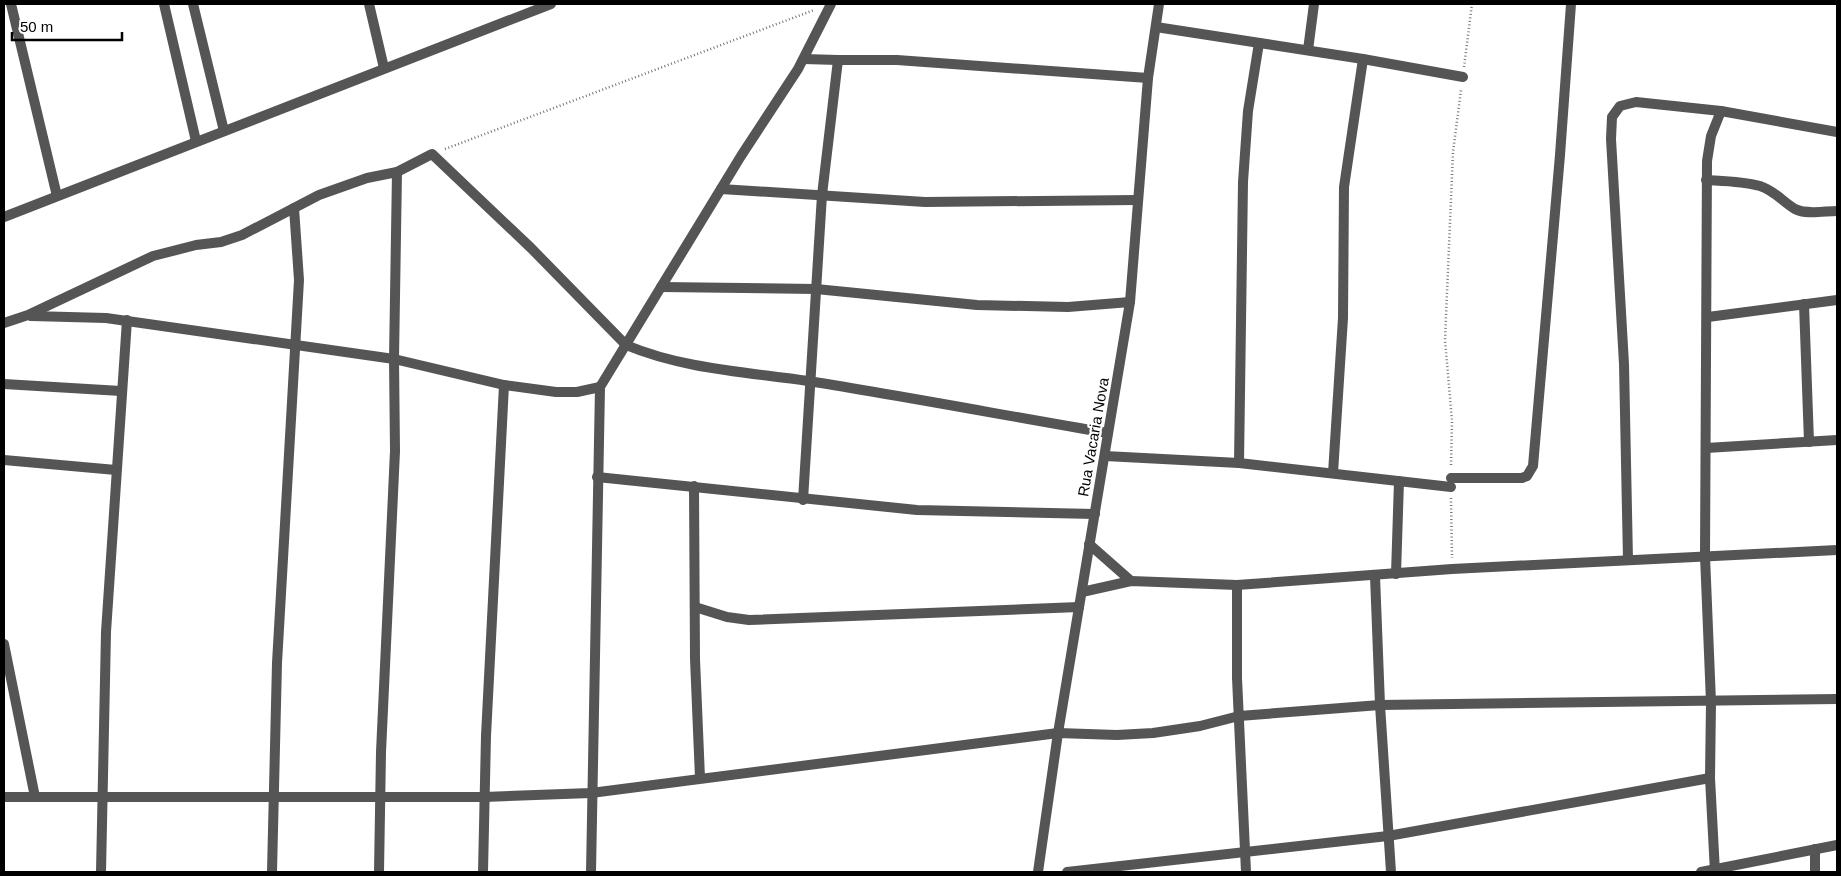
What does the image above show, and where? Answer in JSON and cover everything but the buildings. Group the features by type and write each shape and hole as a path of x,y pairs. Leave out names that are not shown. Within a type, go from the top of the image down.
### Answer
{"street":[{"path":"11,4 57,196"},
{"path":"164,4 196,142"},
{"path":"193,4 224,131"},
{"path":"369,4 384,68"},
{"path":"4,217 549,4"},
{"path":"591,872 600,387 721,189 804,59 830,4"},
{"name":"Rua Vacaria Nova","path":"1038,872 1058,733 1130,302 1148,78 1159,4"},
{"path":"1308,50 1314,4"},
{"path":"1105,456 1239,464 1398,481 1451,482 1522,478 1527,476 1533,466 1571,4"},
{"path":"1156,27 1308,50 1463,77"},
{"path":"1239,464 1242,182 1248,112 1259,43"},
{"path":"804,59 906,61 1148,78"},
{"path":"1333,473 1343,318 1344,187 1363,59"},
{"path":"803,500 822,194 838,60"},
{"path":"1628,560 1624,364 1610,139 1612,117 1620,106 1636,102 1721,111 1837,132"},
{"path":"1715,870 1710,778 1711,702 1705,556 1708,317 1706,180 1711,136 1721,111"},
{"path":"4,323 28,316 153,256 196,245 228,240 258,228 319,195 368,178 397,172 432,154 531,248 626,345 683,363 809,381 1108,433"},
{"path":"379,872 380,797 395,451 394,359 397,172"},
{"path":"1706,180 1742,182 1761,187 1780,195 1795,209 1802,211 1837,211"},
{"path":"721,189 925,202 1137,200"},
{"path":"272,872 273,798 288,440 299,280 294,208"},
{"path":"661,287 816,288 977,305 1068,307 1130,302"},
{"path":"1708,317 1837,300"},
{"path":"1804,304 1809,442"},
{"path":"28,316 126,320 394,359 504,385 556,392 578,392 600,387"},
{"path":"101,872 106,632 126,320"},
{"path":"4,384 121,391"},
{"path":"483,872 484,797 504,385"},
{"path":"1706,448 1837,440"},
{"path":"4,460 116,470"},
{"path":"597,477 694,486 803,500 917,510 1095,514"},
{"path":"1396,574 1398,481"},
{"path":"694,486 695,659 700,778"},
{"path":"1089,544 1131,581"},
{"path":"1082,592 1131,581 1237,586 1452,569 1705,556 1837,552"},
{"path":"1375,576 1380,705 1391,872"},
{"path":"1237,586 1239,716 1246,872"},
{"path":"695,607 727,617 749,620 1079,607"},
{"path":"4,644 35,797"},
{"path":"4,797 484,797 591,792 1058,733 1117,735 1153,733 1200,726 1239,716 1380,705 1837,699"},
{"path":"1067,872 1388,836 1710,778"},
{"path":"1701,872 1837,845"},
{"path":"1815,849 1815,872"}],"path":[{"path":"432,154 830,4"},
{"path":"1452,569 1452,421 1445,340 1453,152 1472,4"}]}
